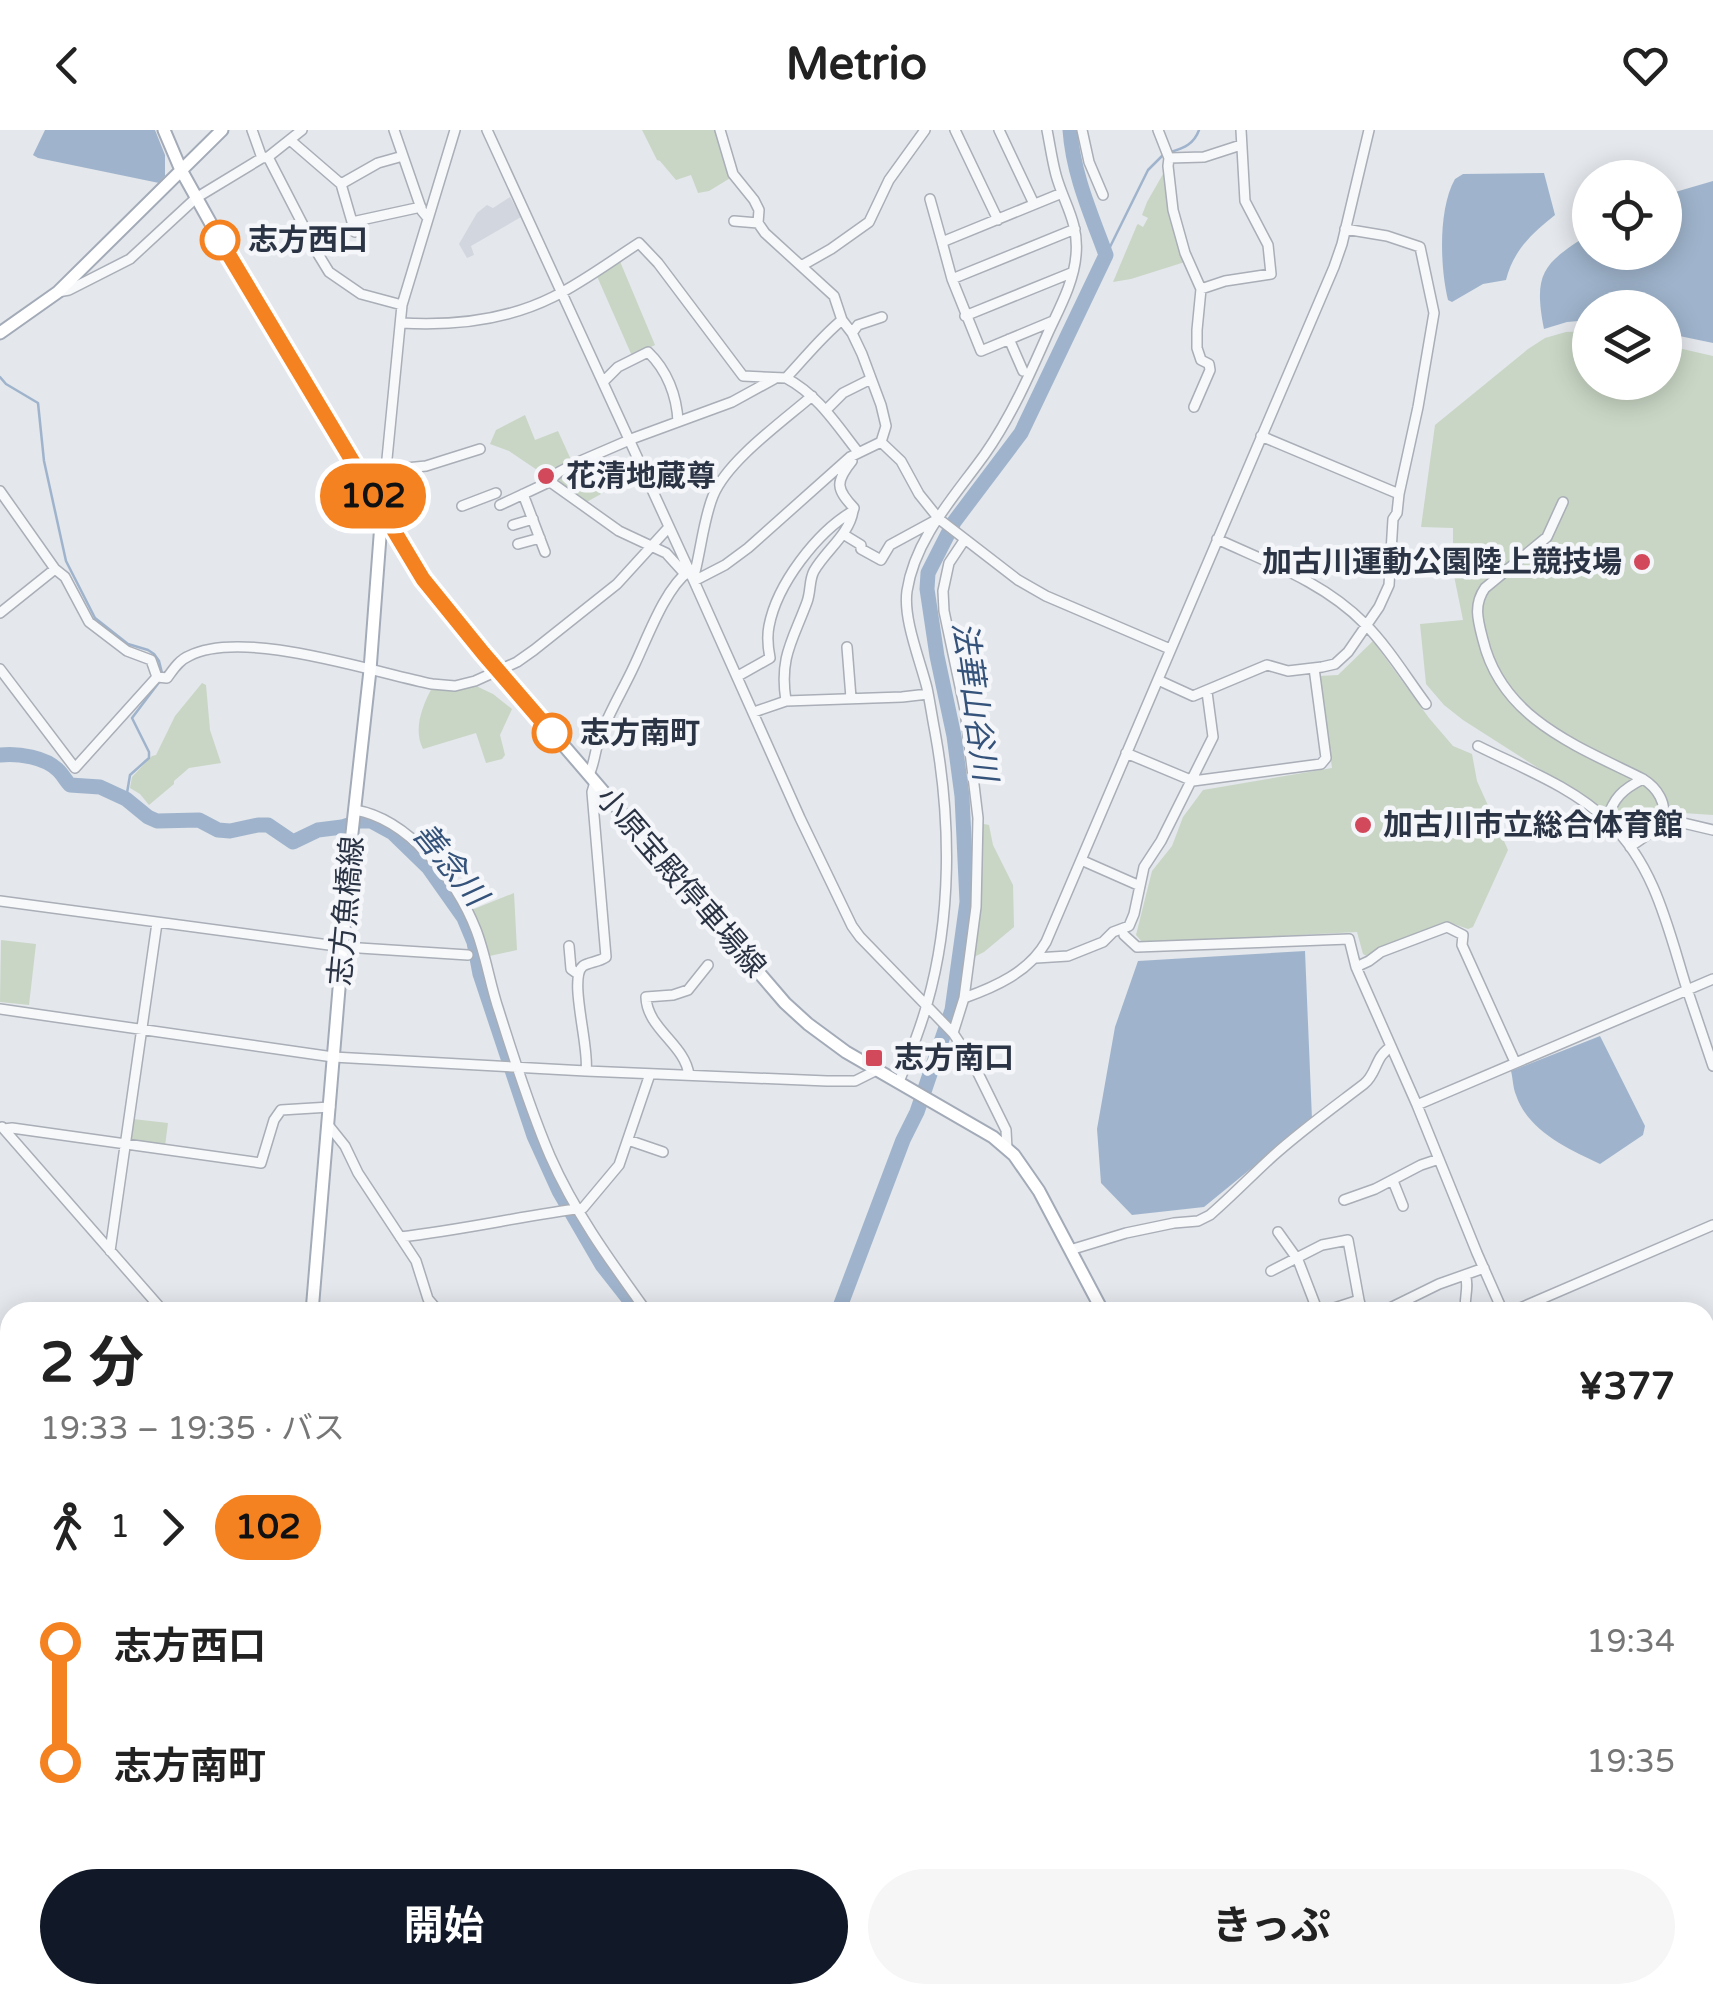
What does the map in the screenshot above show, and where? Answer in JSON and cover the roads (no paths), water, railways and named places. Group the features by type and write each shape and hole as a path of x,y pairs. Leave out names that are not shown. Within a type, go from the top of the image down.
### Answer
{"main road":[{"name":"小原宝殿停車場線","path":"164,130 180,170 230,258 381,517 423,579 785,1003 828,1041 1007,1148 1039,1192 1099,1302"},
{"path":"0,334 58,292 222,130"},
{"name":"志方魚橋線","path":"313,1302 381,517"}],"street":[{"path":"252,130 330,272 361,294 402,306"},
{"path":"58,292 130,258 196,198 265,158 302,130"},
{"path":"394,130 427,217"},
{"path":"346,518 381,517 402,306 454,130"},
{"path":"487,130 852,926 953,1032 1006,1130 1007,1148"},
{"path":"690,575 724,565 748,548 856,453 881,442 886,426 852,332 842,320 834,296 765,234 758,223 758,210 733,174 720,130"},
{"path":"801,266 869,222 888,180 925,130"},
{"path":"999,130 1034,204"},
{"path":"901,1083 926,1008 942,930 946,856 942,779 906,595 926,539 942,523 947,504 1000,433 1063,302 1076,256 1075,230 1072,212 1056,176 1046,130"},
{"path":"1082,130 1089,162 1103,196"},
{"path":"1158,130 1169,158 1172,210 1201,289 1197,348 1210,370 1194,407"},
{"path":"1201,289 1270,274 1268,245 1245,200 1241,130"},
{"path":"964,998 1023,970 1046,942 1334,267 1369,130"},
{"path":"959,132 998,220"},
{"path":"290,140 341,184 354,227 421,207"},
{"path":"1169,158 1204,157 1241,146"},
{"path":"341,184 378,163 403,156"},
{"path":"942,242 1062,193"},
{"path":"930,199 952,279 981,351 1054,321"},
{"path":"734,220 758,223"},
{"path":"1158,680 1194,696 1267,665 1288,672 1335,664 1367,626 1389,585 1390,548 1434,314 1420,247 1388,236 1346,229"},
{"path":"952,279 1075,230"},
{"path":"401,323 488,318 520,311 561,292 640,242 743,376 781,378 812,396 856,453"},
{"path":"965,316 1071,272"},
{"path":"852,332 862,322 882,317"},
{"path":"500,505 549,481 566,468 781,378 842,320"},
{"path":"1009,340 1023,371"},
{"path":"603,382 618,366 648,352 674,394 678,422"},
{"path":"826,410 843,393 871,380"},
{"path":"586,1072 588,1060 576,984 584,965 606,958 592,792 599,738 656,618 695,572 718,486 767,434 812,396"},
{"path":"1261,436 1399,494"},
{"path":"881,442 902,461 919,494 942,523 1018,580 1170,649"},
{"path":"386,470 426,466 480,449"},
{"path":"786,701 784,664 815,570 852,518 854,508 840,491 839,480 856,453"},
{"path":"549,481 619,531 666,553 690,575"},
{"path":"0,492 65,577 90,622 127,651 146,656 157,677"},
{"path":"462,506 496,493"},
{"path":"523,494 545,552"},
{"path":"1563,502 1547,537 1485,588 1476,609 1486,654 1510,697 1532,718 1654,788 1660,798 1662,818 1630,847"},
{"path":"738,676 770,658 769,626 792,572 823,534 852,511"},
{"path":"513,525 533,519"},
{"path":"842,534 880,560 890,545 942,523"},
{"path":"157,677 167,678 190,654 225,647 272,648 455,686 498,671 548,640 617,584 669,527"},
{"path":"518,544 540,538"},
{"path":"953,1032 964,998 975,921 978,818 962,687 943,591 950,563 965,539"},
{"path":"1217,539 1317,585 1344,604 1367,626 1426,704"},
{"path":"0,613 56,569"},
{"path":"847,646 851,698"},
{"path":"1126,754 1192,781 1321,764 1326,758 1314,668"},
{"path":"0,669 75,768 157,677"},
{"path":"1036,958 1068,956 1103,942 1113,932 1128,926 1144,868 1212,737 1207,692"},
{"path":"754,712 786,701 928,694"},
{"path":"1478,746 1588,804 1630,847 1657,894 1713,1066"},
{"path":"1607,820 1614,800 1643,779"},
{"path":"355,813 379,816 410,837 456,893 476,928 498,1009 544,1141 577,1208 639,1302"},
{"path":"1662,818 1713,830"},
{"path":"1080,860 1140,886"},
{"path":"0,901 344,947 468,955"},
{"path":"110,1252 157,923"},
{"path":"1356,967 1381,952 1447,927 1463,934 1462,945 1515,1062"},
{"path":"1124,936 1137,947 1350,939 1356,967 1502,1302"},
{"path":"569,946 571,970 578,974"},
{"path":"689,1075 688,1064 648,1014 646,997 688,990 708,964"},
{"path":"1417,1105 1713,979"},
{"path":"0,1008 333,1056 586,1072 856,1081 877,1070"},
{"path":"1070,1250 1210,1215 1272,1157 1372,1077 1384,1051 1391,1048"},
{"path":"400,1237 583,1208 619,1166 650,1074"},
{"path":"2,1127 261,1163 280,1110 330,1107"},
{"path":"329,1126 420,1269 431,1302"},
{"path":"2,1127 155,1302"},
{"path":"628,1140 664,1152"},
{"path":"1344,1200 1439,1159"},
{"path":"1392,1181 1404,1206"},
{"path":"1531,1302 1713,1225"},
{"path":"1278,1232 1296,1257 1316,1302"},
{"path":"1271,1271 1322,1245 1348,1240 1359,1300 1352,1302"},
{"path":"1402,1302 1484,1268"},
{"path":"1464,1302 1468,1280 1465,1274"}],"water":[{"path":"45,130 155,130 165,155 165,176 159,183 38,158 33,155"},
{"path":"1544,173 1555,215 1524,243 1506,280 1483,284 1452,302 1448,300 1442,238 1449,191 1455,179 1463,174"},
{"path":"1713,181 1713,343 1682,337 1682,290 1572,290 1572,322 1544,329 1541,282 1552,262 1572,246 1572,270 1682,270 1682,190"},
{"path":"1305,951 1312,1119 1204,1207 1132,1215 1101,1183 1097,1129 1115,1027 1138,961"},
{"path":"1600,1036 1645,1126 1643,1135 1600,1164 1539,1129 1522,1108 1511,1071"}],"waterway":[{"name":"法華山谷川","path":"842,1302 917,1112 952,1010 967,902 962,796 937,656 928,573 954,522 1021,433 1106,255 1079,178 1070,130"},
{"path":"1171,152 1188,145 1199,130"},
{"path":"1106,255 1148,170 1163,155"},
{"path":"0,377 38,403 44,461 66,561 95,618 128,644 154,654 162,673"},
{"path":"126,799 130,775 149,758 132,718 160,681"},
{"name":"善念川","path":"0,755 23,755 47,762 70,785 100,787 126,799 157,821 199,820 218,830 230,831 268,825 293,842 318,830 360,821 371,821 393,833 428,867 464,918 534,1136 559,1191 602,1265 631,1302"}],"place":[{"name":"志方西口","path":"220,240"},
{"name":"花清地蔵尊","path":"546,476"},
{"name":"加古川運動公園陸上競技場","path":"1642,562"},
{"name":"志方南町","path":"552,733"},
{"name":"加古川市立総合体育館","path":"1363,825"},
{"name":"志方南口","path":"874,1058"}]}
